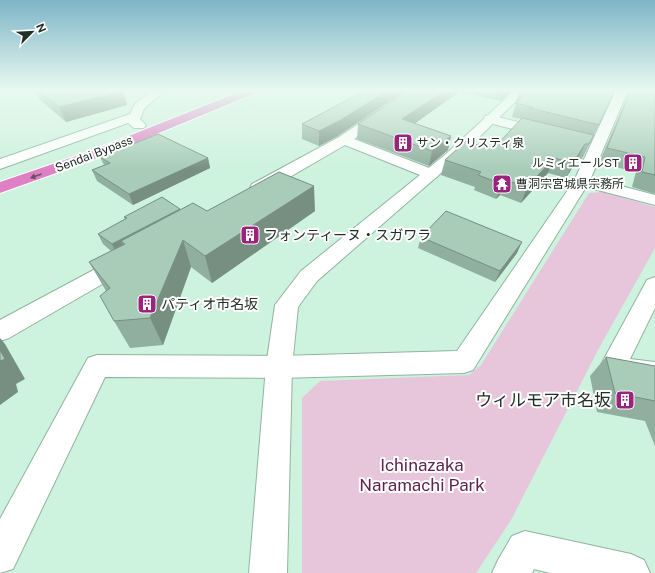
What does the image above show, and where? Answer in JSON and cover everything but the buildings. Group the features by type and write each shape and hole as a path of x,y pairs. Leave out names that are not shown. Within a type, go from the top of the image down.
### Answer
{"highway":[{"name":"Sendai Bypass","path":"0,174 147,117"},
{"name":"Sendai Bypass","path":"0,188 96,154 188,117"}],"street":[{"path":"0,164 137,120 138,117"},
{"path":"241,197 344,140 378,117"},
{"path":"268,573 279,367 287,305 309,276 451,158 492,117"},
{"path":"0,556 97,366 279,367 464,362 582,181 590,144 606,117"},
{"path":"490,119 559,136"},
{"path":"344,140 431,174"},
{"path":"582,181 655,200"},
{"path":"0,331 138,254"},
{"path":"655,285 613,367 655,374"},
{"path":"511,573 525,548 631,573"}],"green space":[{"name":"Ichinazaka Naramachi Park","path":"603,192 655,207 655,248 598,350 511,520 476,573 302,573 302,398 320,381 469,375 481,365 589,193"}],"place":[{"name":"サン・クリスティ泉","path":"403,143"},
{"name":"ルミィエールST","path":"633,163"},
{"name":"曹洞宗宮城県宗務所","path":"502,184"},
{"name":"フォンティーヌ・スガワラ","path":"250,235"},
{"name":"パティオ市名坂","path":"147,304"},
{"name":"ウィルモア市名坂","path":"625,400"}]}
